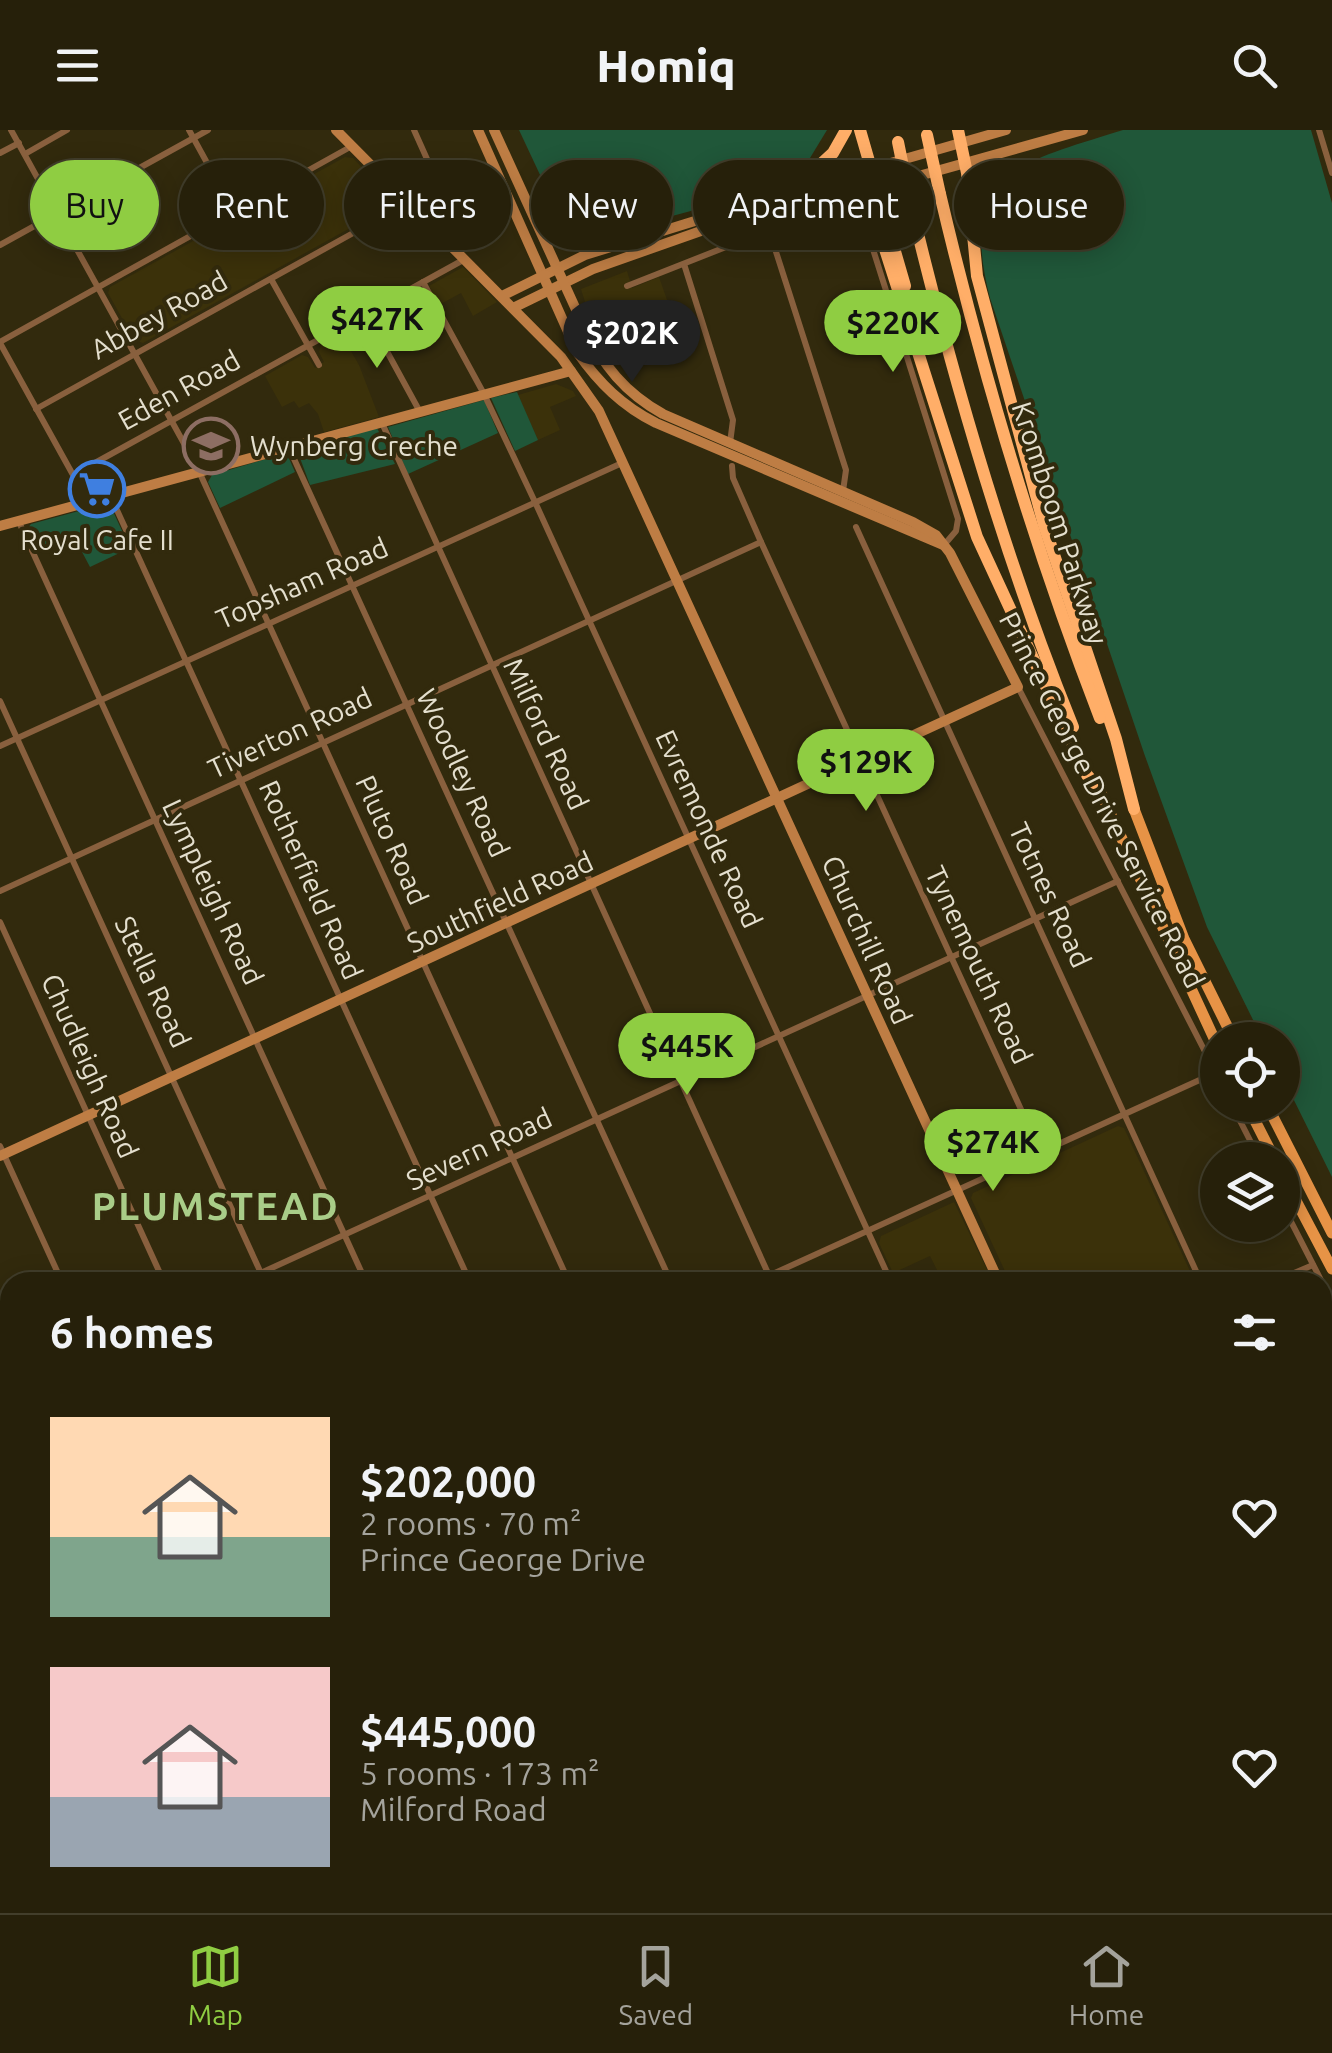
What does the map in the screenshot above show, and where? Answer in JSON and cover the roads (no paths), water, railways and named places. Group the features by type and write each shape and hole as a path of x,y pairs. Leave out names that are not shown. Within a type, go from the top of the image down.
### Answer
{"highway":[{"path":"826,160 846,130"},
{"path":"860,130 870,160"},
{"name":"Kromboom Parkway","path":"927,133 978,348 1017,481 1134,809"},
{"name":"Kromboom Parkway","path":"897,136 949,356 989,492 1041,643 1099,789"},
{"path":"886,250 978,537 1087,775 1099,789"},
{"path":"893,250 916,342"},
{"path":"972,250 1044,525 1116,739 1134,809"}],"main road":[{"path":"1099,789 1206,1022"},
{"path":"1134,809 1184,939 1225,1022"},
{"path":"1276,1122 1332,1233"},
{"path":"1300,1209 1332,1270"}],"street":[{"name":"Pluto Road","path":"11,130 30,164"},
{"path":"24,154 68,130"},
{"path":"148,160 192,134 208,130"},
{"name":"Churchill Road","path":"336,130 366,160"},
{"path":"414,130 426,160"},
{"path":"478,130 577,352 606,390 636,413 944,545"},
{"path":"494,130 595,350 625,388 663,414 930,531 944,545"},
{"path":"889,160 959,136 1006,130"},
{"path":"975,160 1082,130"},
{"path":"1319,130 1332,173"},
{"path":"192,134 206,160"},
{"path":"0,153 18,143"},
{"path":"324,162 352,146"},
{"path":"502,296 608,247 693,222"},
{"path":"0,245 30,228"},
{"path":"513,308 614,262 693,234"},
{"name":"Abbey Road","path":"36,409 344,239"},
{"path":"88,502 0,342 179,243"},
{"name":"Pluto Road","path":"78,250 199,472 564,1272"},
{"name":"Churchill Road","path":"457,250 572,370 599,411 994,1272"},
{"path":"627,286 719,250"},
{"path":"776,250 846,470 843,492"},
{"path":"873,250 958,519 956,531 944,545"},
{"name":"Eden Road","path":"72,475 465,258"},
{"path":"684,264 733,420 730,443"},
{"path":"272,279 319,366"},
{"name":"Evremonde Road","path":"423,282 484,394 886,1272"},
{"path":"366,313 420,412"},
{"path":"0,526 572,370"},
{"name":"Milford Road","path":"381,422 768,1272"},
{"name":"Woodley Road","path":"288,447 666,1272"},
{"name":"Topsham Road","path":"0,746 624,462"},
{"name":"Tynemouth Road","path":"732,466 733,478 1041,1153"},
{"name":"Rotherfield Road","path":"110,496 465,1272"},
{"name":"Lympleigh Road","path":"18,521 362,1272"},
{"name":"Totnes Road","path":"856,526 1196,1272"},
{"name":"Tiverton Road","path":"0,891 762,542"},
{"name":"Prince George Drive Service Road","path":"944,545 1200,1043"},
{"name":"Southfield Road","path":"1,1152 507,924 1018,687"},
{"name":"Stella Road","path":"0,701 261,1272"},
{"name":"Severn Road","path":"263,1272 1118,881"},
{"name":"Chudleigh Road","path":"0,922 159,1272"},
{"path":"785,1272 1200,1082"},
{"path":"1,1152 57,1272"},
{"path":"1300,1239 1317,1272"},
{"path":"1295,1272 1313,1264"}],"place":[{"name":"Wynberg Creche","path":"211,446"},
{"name":"Royal Cafe II","path":"97,489"}],"district":[{"name":"PLUMSTEAD","path":"216,1207"}]}
